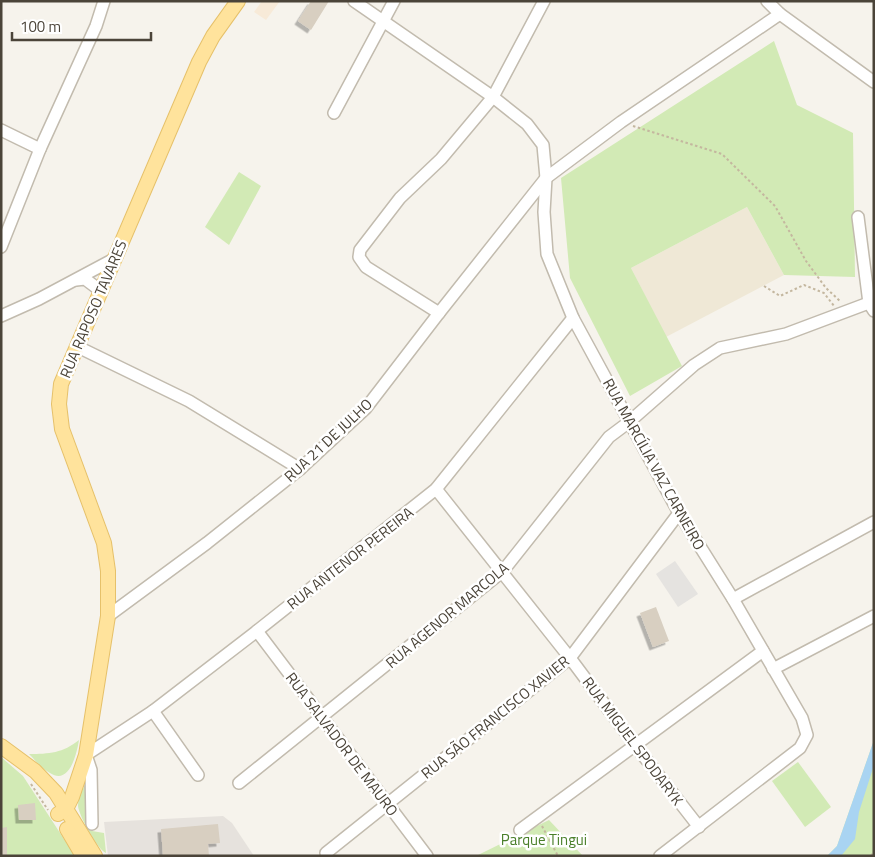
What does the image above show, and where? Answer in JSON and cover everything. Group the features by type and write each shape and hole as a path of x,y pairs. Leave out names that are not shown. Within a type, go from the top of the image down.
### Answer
{"main road":[{"name":"RUA RAPOSO TAVARES","path":"56,806 81,770 86,755 108,616 108,571 104,543 62,430 59,404 61,384 199,62 213,36 238,1"},
{"path":"6,749 35,771 83,856"},
{"path":"56,806 95,856"}],"street":[{"path":"1,247 40,149 96,26 104,1"},
{"name":"RUA MARCÍLIA VAZ CARNEIRO","path":"354,1 493,97 527,124 543,145 546,165 544,212 547,254 573,318 679,513 732,598 802,718 808,735 800,748 699,827"},
{"path":"334,113 382,20 394,1"},
{"path":"439,312 366,266 360,257 360,250 400,198 441,158 493,97 544,1"},
{"path":"768,3 784,1"},
{"path":"768,3 780,14 874,82"},
{"path":"546,178 621,122 780,14"},
{"path":"1,130 40,149"},
{"name":"RUA 21 DE JULHO","path":"108,616 207,543 300,469 366,408 439,312 546,178"},
{"path":"858,216 872,305"},
{"path":"1,316 76,280 114,259"},
{"path":"76,280 86,279 101,291"},
{"name":"RUA AGENOR MARCOLA","path":"239,783 503,572 609,437 629,422 694,364 720,348 786,334 841,309 872,305"},
{"name":"RUA ANTENOR PEREIRA","path":"86,755 153,711 436,489 573,318"},
{"path":"78,347 189,401 300,469"},
{"name":"RUA MIGUEL SPODARYK","path":"436,489 570,658 635,746 699,827"},
{"name":"RUA SÃO FRANCISCO XAVIER","path":"326,853 570,658 679,513"},
{"path":"732,598 874,522"},
{"path":"774,669 874,616"},
{"name":"RUA SALVADOR DE MAURO","path":"257,631 427,856"},
{"path":"520,830 763,651"},
{"path":"153,711 198,775"},
{"name":"RUA RAPOSO TAVARES","path":"86,755 91,770 92,824"},
{"path":"660,856 699,827"}],"path":[{"path":"621,122 722,154 775,206 806,261 841,309"},
{"path":"764,286 780,296 804,284 824,293 841,309"},
{"path":"27,778 56,806"},
{"path":"538,818 558,856"},
{"path":"871,856 874,851"}],"shaded area":[{"path":"262,1 280,1 266,20 254,12"},
{"path":"747,207 784,275 666,337 631,268"},
{"path":"675,561 698,594 678,607 656,574"},
{"path":"223,816 232,823 254,856 108,856 104,822"}],"green space":[{"path":"774,41 797,105 853,133 855,277 784,275 747,207 631,268 682,366 630,396 570,278 561,178"},
{"path":"239,172 261,186 229,245 205,227"},
{"path":"79,740 71,766 63,775 57,776 47,771 29,754 56,752 67,748"},
{"path":"874,740 874,856 827,856 837,846"},
{"path":"1,757 23,776 75,856 1,856"},
{"path":"798,762 831,807 805,827 772,781"},
{"path":"86,783 88,825 92,831 104,833 106,853 94,839 79,811 80,794"},
{"name":"Parque Tingui","path":"549,820 583,856 476,856"}],"water":[{"path":"874,740 874,765 859,812 855,839 841,856 827,856 837,846"}],"building":[{"path":"311,1 329,1 311,30 298,21"},
{"path":"656,607 669,641 653,647 640,613"},
{"path":"35,803 36,820 19,820 18,805"},
{"path":"218,824 220,843 208,844 209,856 163,856 161,829"},
{"path":"7,827 7,856 1,856 1,828"}]}
